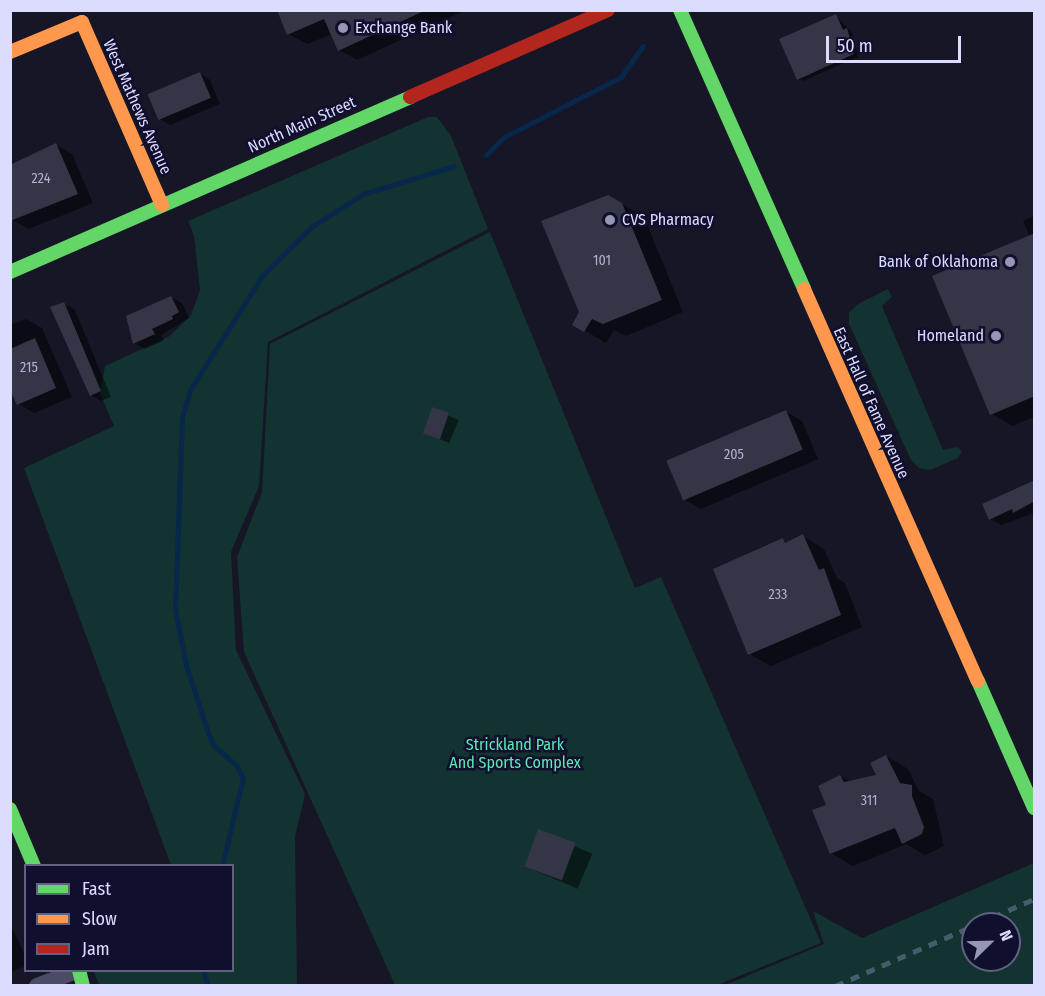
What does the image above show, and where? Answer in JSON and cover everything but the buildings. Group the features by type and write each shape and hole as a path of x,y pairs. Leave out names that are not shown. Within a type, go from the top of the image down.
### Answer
{"main road":[{"name":"North Main Street","path":"10,272 608,10"},
{"name":"East Hall of Fame Avenue","path":"680,10 1035,808"},
{"name":"West Mathews Avenue","path":"10,52 82,22 162,205"},
{"path":"10,809 33,864"}],"street":[{"path":"37,986 74,972"}],"green space":[{"path":"428,117 437,117 451,136 488,229 268,342 259,486 231,552 236,650 305,794 295,837 297,985 99,985 94,972 234,972 234,864 171,864 24,468 114,426 100,393 105,366 170,336 191,315 200,290 194,236 188,221"},
{"name":"Strickland Park And Sports Complex","path":"490,232 635,588 661,577 821,943 717,985 395,985 244,652 237,557 262,492 270,344"},
{"path":"888,289 892,297 882,306 943,450 958,447 962,452 958,458 930,470 919,468 911,460 849,324 849,313 858,304"},
{"path":"1034,863 1034,985 725,985 824,944 813,911 862,938"}],"waterway":[{"path":"486,155 504,137 621,77 643,46"},
{"path":"222,864 243,778 236,765 214,746 208,733 186,665 175,609 182,417 190,390 262,276 311,227 363,194 454,166"},
{"path":"204,972 208,986"}],"railway":[{"path":"1004,912 1034,899"},
{"path":"835,986 961,931"}],"traffic: fast":[{"path":"680,10 804,289"},
{"path":"10,272 410,97"},
{"path":"978,681 1034,808"},
{"path":"10,809 33,864"},
{"path":"80,972 83,986"}],"traffic: slow":[{"path":"10,52 82,22 162,205"},
{"path":"804,289 978,681"}],"traffic: jam":[{"path":"410,97 608,10"}],"place":[{"name":"Exchange Bank","path":"343,28"},
{"name":"CVS Pharmacy","path":"610,220"},
{"name":"Bank of Oklahoma","path":"1010,262"},
{"name":"Homeland","path":"996,336"}]}
